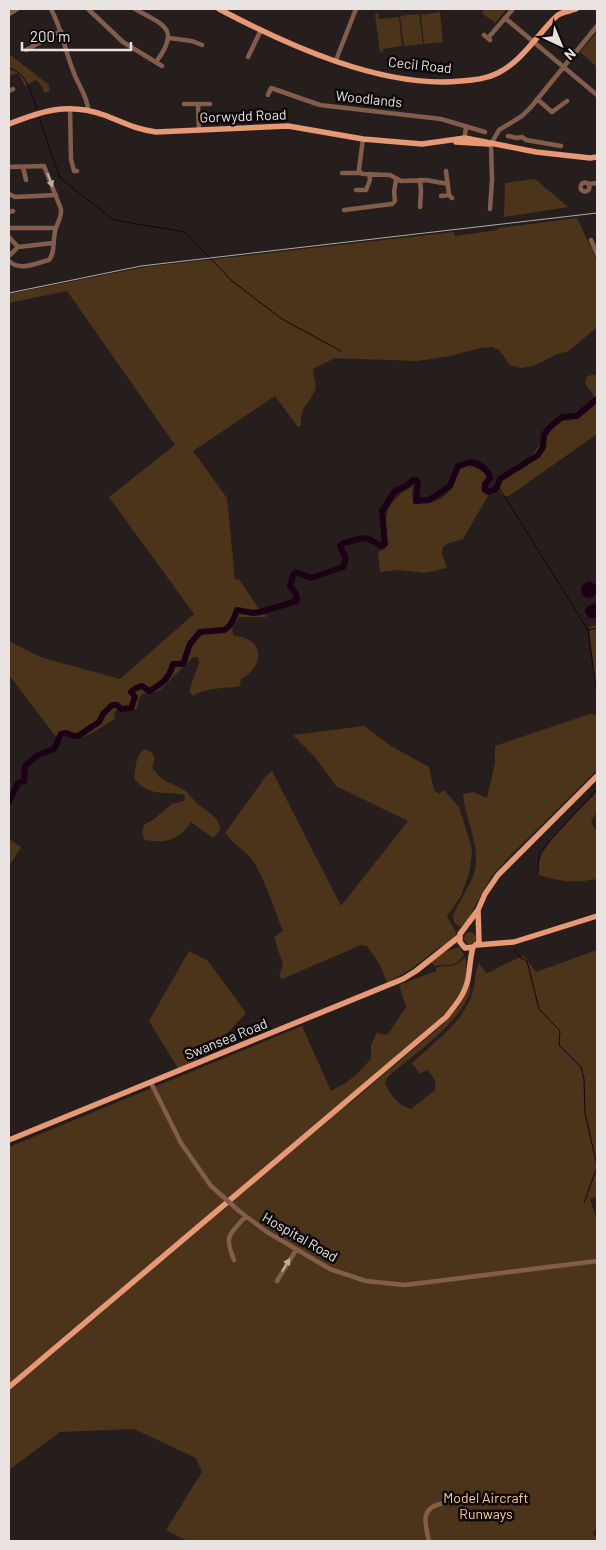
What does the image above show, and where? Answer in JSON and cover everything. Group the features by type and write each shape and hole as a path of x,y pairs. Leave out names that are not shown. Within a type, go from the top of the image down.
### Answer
{"main road":[{"name":"Cecil Road","path":"219,9 261,30 336,60 393,77 450,82 486,78 497,73 516,60 563,11 576,9"},
{"name":"Gorwydd Road","path":"9,124 47,110 70,108 88,110 139,130 156,132 288,126 363,139 422,144 464,140 482,145 491,144 554,154 597,157"},
{"path":"469,961 460,936 478,910 491,885 509,862 597,776"},
{"path":"9,1387 446,1017 464,993 468,979 469,961 475,946 479,942 478,910"},
{"path":"464,946 514,942 597,916"},
{"path":"466,928 474,929 490,944"},
{"name":"Swansea Road","path":"9,1140 403,979 460,936"},
{"name":"Swansea Road","path":"445,948 464,946"}],"street":[{"path":"9,14 17,9"},
{"path":"53,9 73,72 88,102 88,110"},
{"path":"88,9 123,42 162,66"},
{"path":"336,60 356,9"},
{"path":"487,38 513,9"},
{"path":"138,12 162,24 167,29 169,38 156,62"},
{"path":"505,18 597,95"},
{"path":"490,209 492,180 491,144 499,130 522,116 597,26"},
{"path":"248,57 261,30"},
{"path":"26,50 61,31"},
{"path":"169,38 199,45"},
{"name":"Woodlands","path":"268,94 268,87 320,104 441,118 482,132"},
{"path":"537,99 552,112 567,101"},
{"path":"184,104 210,104"},
{"path":"198,105 199,131"},
{"path":"70,108 71,159 75,171 70,176"},
{"path":"464,140 466,127"},
{"path":"508,136 522,137 526,140 542,140 562,146"},
{"path":"515,148 518,138"},
{"path":"360,173 363,139"},
{"path":"9,167 44,166 62,214 56,228 52,258 21,267 13,265 9,261"},
{"path":"23,167 26,181"},
{"path":"441,196 451,197 446,171"},
{"path":"342,173 390,175 399,180 420,180 448,184"},
{"path":"356,190 366,190 370,180 369,174"},
{"path":"399,180 400,189"},
{"path":"399,180 394,192 394,203 399,208"},
{"path":"420,180 421,191 416,200 420,207"},
{"path":"588,184 597,183"},
{"path":"9,194 15,197 56,195"},
{"path":"344,210 394,203"},
{"path":"9,228 56,228"},
{"path":"9,237 18,247"},
{"path":"591,240 597,254"},
{"path":"9,256 18,247 53,243"},
{"name":"Hospital Road","path":"151,1083 181,1143 212,1186 245,1217 296,1250 330,1269 366,1281 405,1285 597,1262"},
{"path":"234,1260 228,1243 228,1237 245,1217"},
{"path":"277,1281 296,1250"},
{"path":"429,1541 424,1519 427,1513 432,1507 447,1503 456,1498"}],"green space":[{"path":"485,9 506,10 495,23 482,13"},
{"path":"440,12 443,42 424,44 421,15"},
{"path":"378,13 379,19 399,17 402,46 383,49 383,52 380,52 375,14"},
{"path":"419,14 423,44 404,46 400,16"},
{"path":"597,32 597,67 580,52"},
{"path":"9,54 49,85 50,91 44,93 42,86 36,80 25,86 18,73 9,76"},
{"path":"535,179 568,207 504,217 505,183"},
{"path":"577,218 597,261 597,327 569,351 557,354 533,366 520,368 510,365 499,350 492,347 417,361 335,358 313,369 315,389 303,409 301,425 298,427 275,396 193,451 227,498 235,580 239,579 262,614 266,615 266,617 239,617 232,629 234,636 251,641 256,647 258,660 255,667 241,679 240,686 210,690 193,696 189,691 199,663 198,657 193,657 159,691 140,696 137,708 128,711 118,709 114,713 115,718 113,720 96,730 79,738 66,736 60,742 9,675 9,641 40,657 120,679 194,614 109,497 175,445 67,291 9,303 9,294 145,267 454,232 455,236 498,230 498,228"},
{"path":"593,374 597,376 597,434 509,496 503,496 495,486 501,477 527,460 551,430 560,422 577,418 593,405 593,395 585,382 587,377"},
{"path":"467,466 478,469 487,477 481,487 482,492 489,494 463,539 443,547 442,554 447,568 425,573 399,570 380,572 378,552 385,549 386,546 387,514 396,498 413,486 412,495 414,500 425,503 436,501 453,486 459,470"},
{"path":"597,625 597,703 589,627"},
{"path":"590,714 597,715 597,770 491,877 467,921 460,927 453,918 472,878 476,863 475,843 463,794 473,792 487,798 495,763 495,746"},
{"path":"364,726 391,746 429,767 434,790 439,794 444,790 459,807 472,854 469,873 461,896 447,916 457,934 413,967 387,982 379,963 367,946 361,945 282,979 279,976 283,965 274,937 283,931 273,904 260,873 251,858 225,833 266,776 272,771 341,906 408,821 336,786 315,757 293,735"},
{"path":"145,749 152,753 155,758 152,767 160,777 187,792 215,818 220,830 213,838 191,822 177,837 166,841 145,840 142,834 144,825 172,804 184,801 185,799 184,795 151,791 139,784 134,778 139,755"},
{"path":"597,792 597,811 591,822 597,832 597,879 568,881 539,875 539,861 549,843"},
{"path":"9,839 21,847 9,866"},
{"path":"468,932 472,932 476,938 472,944 468,944 464,940 464,936"},
{"path":"459,947 464,955 454,964 435,966 431,962 442,953"},
{"name":"Model Aircraft Runways","path":"597,950 597,1197 590,1199 597,1221 597,1526 593,1534 597,1537 597,1541 187,1541 166,1530 202,1472 196,1458 134,1429 60,1432 9,1470 9,1147 302,1026 331,1091 355,1076 371,1059 371,1045 377,1033 388,1034 406,1007 399,985 436,971 436,968 441,966 454,965 465,957 466,972 463,986 448,1011 341,1103 348,1105 443,1024 459,1006 471,984 468,997 461,1010 450,1023 387,1078 385,1083 392,1095 402,1105 411,1109 435,1090 435,1081 427,1070 420,1074 412,1063 445,1033 460,1016 473,993 479,963 486,973 524,956 536,972"},
{"path":"189,951 208,961 246,1013 211,1050 179,1070 149,1021"}],"shaded area":[{"path":"589,582 595,584 597,590 595,596 589,598 583,596 581,590 583,584"},
{"path":"594,603 597,604 597,618 589,618 585,611 587,607"}],"waterway":[{"path":"9,68 15,70 24,79 31,91 37,110"},
{"path":"39,117 60,178 114,220 185,232 232,281 282,319 341,351"},
{"path":"9,802 18,783 24,781 25,766 38,755 54,749 61,734 66,733 78,736 99,722 103,714 112,705 117,705 121,709 131,708 135,697 131,692 142,686 149,691 167,677 173,664 183,664 190,644 200,632 224,630 231,624 237,610 253,613 260,612 297,601 296,594 290,586 293,575 296,572 311,578 343,567 346,558 340,546 343,543 366,538 381,546 385,544 382,511 395,491 416,480 418,483 416,501 429,500 450,486 458,466 470,462 483,467 488,472 490,478 485,484 485,490 489,492 496,489 500,479 538,455 543,447 544,435 549,428 562,417 577,416 597,399"},
{"path":"498,486 588,630 597,695"},
{"path":"588,630 597,628"},
{"path":"538,870 539,853 597,789"},
{"path":"514,949 521,958 527,961 539,1009 560,1031 559,1045 581,1067 584,1079 585,1113 597,1166"},
{"path":"584,1203 597,1167"}],"railway":[{"path":"9,293 141,266 597,213"}]}
